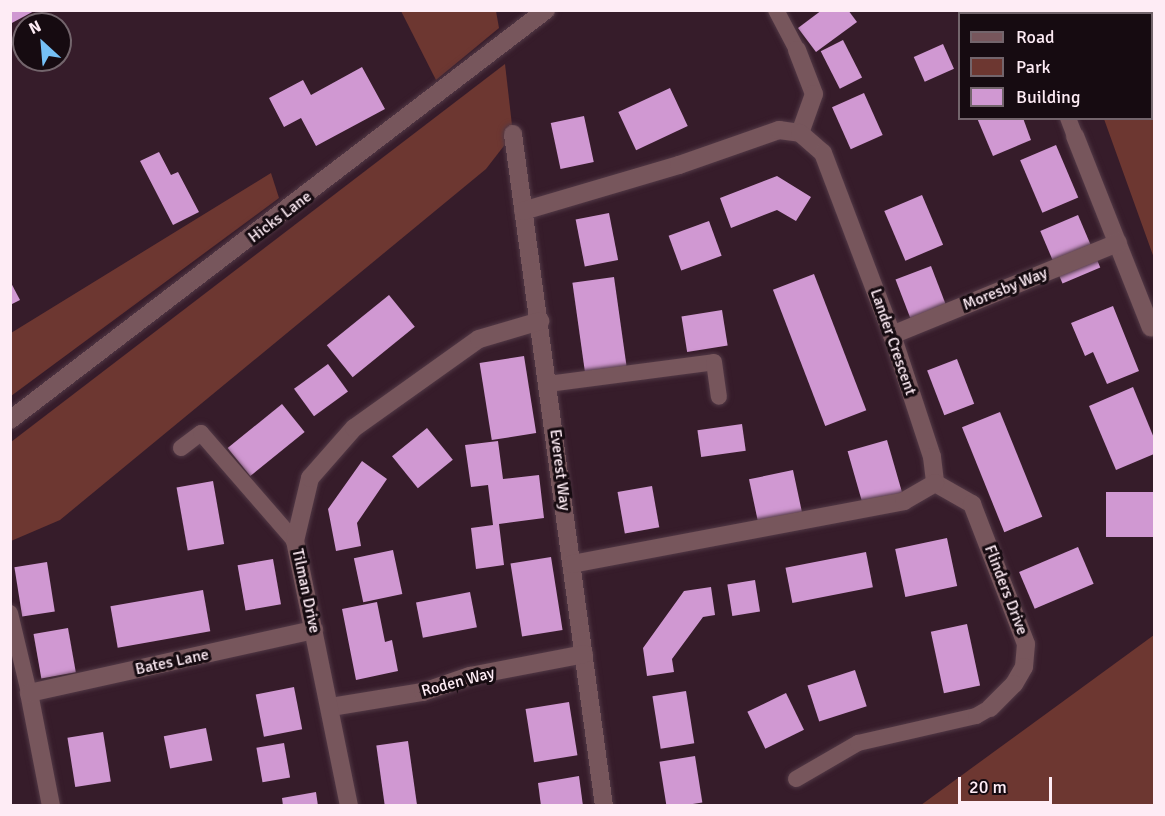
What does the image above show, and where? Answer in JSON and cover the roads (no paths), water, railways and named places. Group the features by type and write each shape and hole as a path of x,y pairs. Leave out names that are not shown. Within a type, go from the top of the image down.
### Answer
{"street":[{"name":"Hicks Lane","path":"10,420 452,86 546,10"},
{"path":"523,211 779,130 800,133 814,94 797,50"},
{"name":"Lander Crescent","path":"800,133 823,153 891,335 932,457 935,483"},
{"name":"Everest Way","path":"513,134 604,806"},
{"path":"1075,136 1151,328"},
{"name":"Moresby Way","path":"891,335 1118,243"},
{"name":"Tilman Drive","path":"349,806 331,707 295,541 310,478 354,428 479,339 540,321"},
{"path":"572,564 904,501 935,483"},
{"name":"Flinders Drive","path":"935,483 972,504 1026,644 1024,667 1014,684 990,708"},
{"name":"Bates Lane","path":"29,693 314,630"},
{"name":"Roden Way","path":"331,707 423,692 470,676 584,654"},
{"path":"29,693 51,806"}],"lane":[{"path":"776,10 797,50"},
{"path":"1069,120 1075,136"},
{"path":"548,384 714,362 719,397"},
{"path":"182,448 201,433 295,541"},
{"path":"10,613 29,693"},
{"path":"795,779 834,754 867,740 976,716 990,708"}]}
